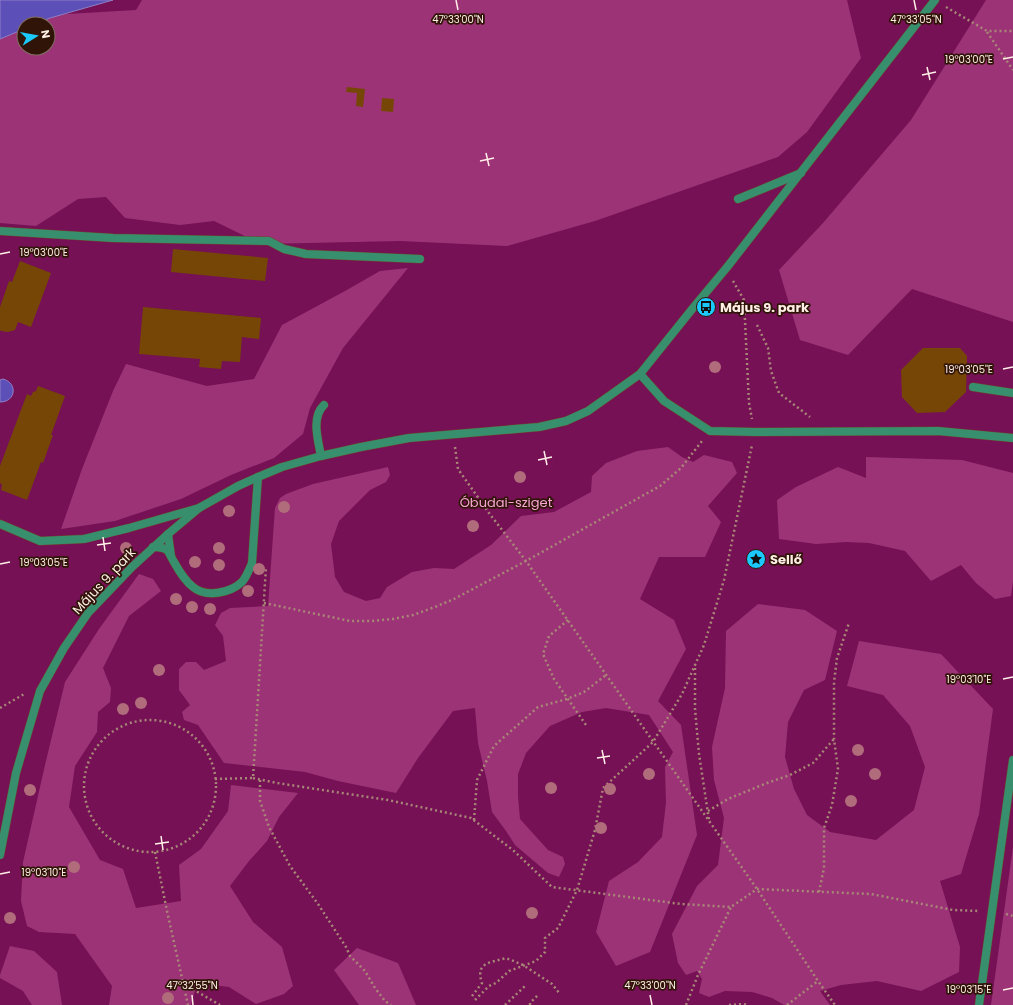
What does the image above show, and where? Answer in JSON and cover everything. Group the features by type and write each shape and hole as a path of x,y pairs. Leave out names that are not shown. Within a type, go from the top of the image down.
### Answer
{"street":[{"path":"0,524 40,541 84,539 199,508 238,486 258,477 282,467 321,456 361,446 409,438 539,427 566,421 588,411 640,374 938,2"},
{"path":"738,199 801,172"},
{"path":"0,231 113,238 269,241 284,249 306,254 420,259"},
{"path":"640,374 664,401 710,430 755,432 938,431 1013,438"},
{"path":"973,387 1013,393"},
{"path":"321,456 317,436 317,414 324,405"},
{"path":"153,547 160,547 168,551 180,572 193,588 204,593 214,593 233,588 247,576 252,563 258,477"},
{"name":"Május 9. park","path":"0,855 16,773 40,691 64,648 88,613 132,567 199,508"},
{"path":"168,534 171,557"},
{"path":"979,1005 1013,760"}],"path":[{"path":"938,2 987,31 1013,70"},
{"path":"987,31 1013,31"},
{"path":"476,1000 489,986 496,983 510,971 536,961 545,952 545,938 558,928 577,890 595,830 603,788 653,742 682,694 704,645 724,580 755,432 749,403 744,300 734,285 728,266"},
{"path":"757,325 768,348 771,372 779,394 816,422 823,431"},
{"path":"264,603 350,621 372,621 413,615 448,601 526,561 660,486 681,468 710,430"},
{"path":"453,434 458,469 568,620 757,889 835,1005"},
{"path":"253,778 266,564"},
{"path":"568,620 549,636 543,654 554,679 586,725"},
{"path":"819,892 824,868 824,828 832,805 838,769 834,739 834,682 837,658 849,623"},
{"path":"695,665 695,709 699,754 710,822"},
{"path":"474,820 477,780 494,746 538,707 567,699 584,692 606,675"},
{"path":"0,708 24,694 40,691"},
{"path":"138,720 162,721 174,724 190,733 202,746 211,761 215,779 215,797 210,814 199,830 186,842 169,849 155,852 133,850 116,843 102,832 91,818 85,801 83,783 87,765 94,749 106,735 121,726 138,720"},
{"path":"708,811 728,799 790,775 813,763 834,739"},
{"path":"215,779 253,778 388,800 471,818 514,851 552,887 681,904 731,907"},
{"path":"260,780 260,801 269,827 290,866 322,910 346,947 350,956 365,971 374,988 385,1001 391,1005"},
{"path":"155,852 188,1005"},
{"path":"686,1005 698,975 731,907 757,889 871,894 954,910 992,912"},
{"path":"472,996 482,983 480,970 484,964 506,958 524,965 552,984 560,994"},
{"path":"787,1005 818,981"},
{"path":"184,984 220,1005"},
{"path":"505,1005 525,986"},
{"path":"530,1005 530,1003 538,995"},
{"path":"729,1005 748,1005"}],"green space":[{"name":"Óbudai-sziget","path":"113,0 1013,0 1013,1005 0,1005 0,39 16,45 16,56 56,56 56,16"}],"shaded area":[{"path":"0,0 113,0 56,16 16,16 16,32 0,39"},
{"path":"142,0 847,0 861,58 807,132 778,157 595,221 507,246 400,241 261,244 214,221 180,225 125,218 106,197 78,199 36,226 0,223 0,21 16,17 16,56 56,56 56,16 32,16 136,10"},
{"path":"986,0 1013,0 1013,322 912,289 848,355 800,340 779,270 823,223 911,120"},
{"path":"408,268 343,348 310,408 303,434 274,458 231,475 181,499 115,521 61,529 82,469 113,391 126,364 207,386 254,379 282,325 380,271"},
{"path":"3,379 11,384 13,392 9,399 0,402 0,380"},
{"path":"668,447 682,457 693,462 704,455 732,462 737,473 708,506 721,522 705,557 659,557 640,599 674,620 686,649 658,701 681,725 697,835 650,952 616,966 596,932 609,881 638,862 662,837 666,803 665,767 673,752 649,715 606,708 582,712 550,726 526,753 518,774 520,819 548,850 563,857 565,864 559,877 548,873 515,845 492,812 487,781 478,743 475,708 453,711 418,758 396,793 338,781 305,772 224,763 198,725 184,720 182,712 190,705 179,690 179,669 186,662 196,662 204,670 226,661 223,636 215,625 221,613 230,608 268,606 275,508 280,498 286,494 313,484 388,467 390,475 386,482 370,490 339,521 331,544 335,577 344,592 366,601 380,598 387,587 412,572 434,568 454,569 491,545 521,516 554,512 591,492 592,476 606,463 637,451"},
{"path":"866,457 962,460 1013,473 1013,581 1011,596 995,599 976,583 961,565 931,581 905,551 869,543 846,542 816,544 779,539 777,500 796,487 838,467 866,478"},
{"path":"139,574 153,579 161,591 129,616 103,668 111,688 110,702 98,712 97,732 75,766 69,807 100,860 123,869 136,908 181,901 179,865 201,849 228,811 231,785 298,793 279,817 267,841 249,861 230,886 253,922 282,947 293,986 284,994 256,1004 229,987 197,983 191,1005 109,1005 112,986 75,934 39,932 27,926 21,901 23,862 65,682 99,629"},
{"path":"758,604 805,610 837,631 825,680 804,690 788,722 785,757 794,789 807,815 830,832 876,840 914,810 925,767 910,726 883,695 847,686 859,641 941,654 993,709 979,814 961,874 940,881 960,947 959,972 921,991 877,981 841,985 820,991 830,1005 784,1005 772,998 752,992 725,991 709,997 699,993 702,979 697,971 686,975 678,963 672,934 697,886 718,865 724,818 714,780 712,747 725,688 726,631"},
{"path":"1013,847 1013,1005 991,1005"},
{"path":"10,946 34,951 57,972 62,1005 32,1005 23,991 0,978"},
{"path":"357,948 398,963 416,1005 359,1005 334,970"}],"building":[{"path":"347,87 365,89 363,107 356,106 357,93 346,92"},
{"path":"382,98 394,99 393,112 381,111"},
{"path":"173,249 268,258 265,281 171,272"},
{"path":"20,261 51,273 31,327 18,322 15,330 8,332 1,331 0,307 9,281 12,282"},
{"path":"143,307 261,318 259,339 242,337 240,362 222,361 221,369 199,367 200,359 139,354"},
{"path":"923,348 960,348 967,356 966,392 945,412 917,413 902,397 901,370"},
{"path":"38,386 65,396 43,463 41,462 27,500 1,490 2,485 0,483 0,466 27,394 31,396 33,392 36,391"}],"place":[{"name":"Május 9. park","path":"706,307"},
{"name":"Sellő","path":"756,559"}]}
